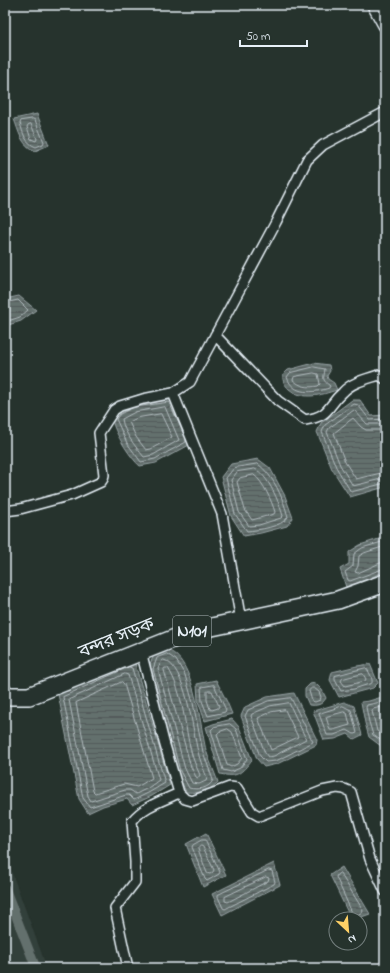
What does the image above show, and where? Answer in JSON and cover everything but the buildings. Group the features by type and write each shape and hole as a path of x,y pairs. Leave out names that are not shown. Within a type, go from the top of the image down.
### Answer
{"highway":[{"name":"বন্দর সড়ক","path":"5,694 10,696 29,696 193,631 241,622 338,600 385,583"}],"street":[{"path":"374,5 385,25"},
{"path":"5,511 20,509 72,495 101,482 104,475 99,433 114,410 120,406 143,399 173,393 190,382 273,228 307,160 323,145 385,112"},
{"path":"215,335 278,401 305,420 316,419 326,413 343,391 360,381 380,375 385,379"},
{"path":"173,393 222,514 241,622"},
{"path":"141,651 164,742 179,793 192,801 230,787 234,787 237,788 252,812 259,816 322,791 337,788 351,792 370,859 385,891"},
{"path":"128,968 116,908 135,882 132,821 138,813 146,808 179,793"}],"shaded area":[{"path":"5,854 47,968 5,968"}],"water":[{"path":"37,114 49,145 35,151 24,142 14,119"},
{"path":"19,296 36,310 21,321 5,326 5,299"},
{"path":"314,363 329,365 330,371 327,376 328,379 334,383 337,390 318,395 306,396 295,393 286,386 283,375 288,370"},
{"path":"170,398 191,444 156,463 140,466 132,457 118,435 114,427 112,415 132,404"},
{"path":"352,400 360,400 371,416 385,415 385,487 350,497 332,469 317,432 321,423"},
{"path":"258,459 270,468 285,496 293,518 287,526 244,536 231,516 221,477 231,464"},
{"path":"385,537 385,571 357,584 346,587 340,569 349,564 349,552 360,545"},
{"path":"163,650 174,653 182,662 189,675 194,691 206,750 218,782 204,792 186,792 177,772 148,668 154,655"},
{"path":"134,660 170,785 152,796 132,805 127,799 103,806 88,813 79,799 58,694"},
{"path":"370,664 378,683 373,688 339,697 330,680 332,672"},
{"path":"216,680 232,714 205,721 198,701 197,684"},
{"path":"315,683 322,690 326,698 319,704 309,705 305,696 305,689 310,684"},
{"path":"294,693 317,740 316,745 277,764 264,767 257,759 241,716 245,707 267,697"},
{"path":"385,696 385,749 369,737 361,702"},
{"path":"344,702 354,706 362,735 354,739 348,734 335,739 324,740 313,711"},
{"path":"232,719 239,727 252,760 239,773 235,775 226,775 220,774 206,727"},
{"path":"206,833 226,875 203,887 186,844"},
{"path":"274,863 280,885 222,915 212,894"},
{"path":"342,867 370,914 368,915 368,911 347,911 330,875"}],"waterway":[{"path":"5,888 36,968"}]}
